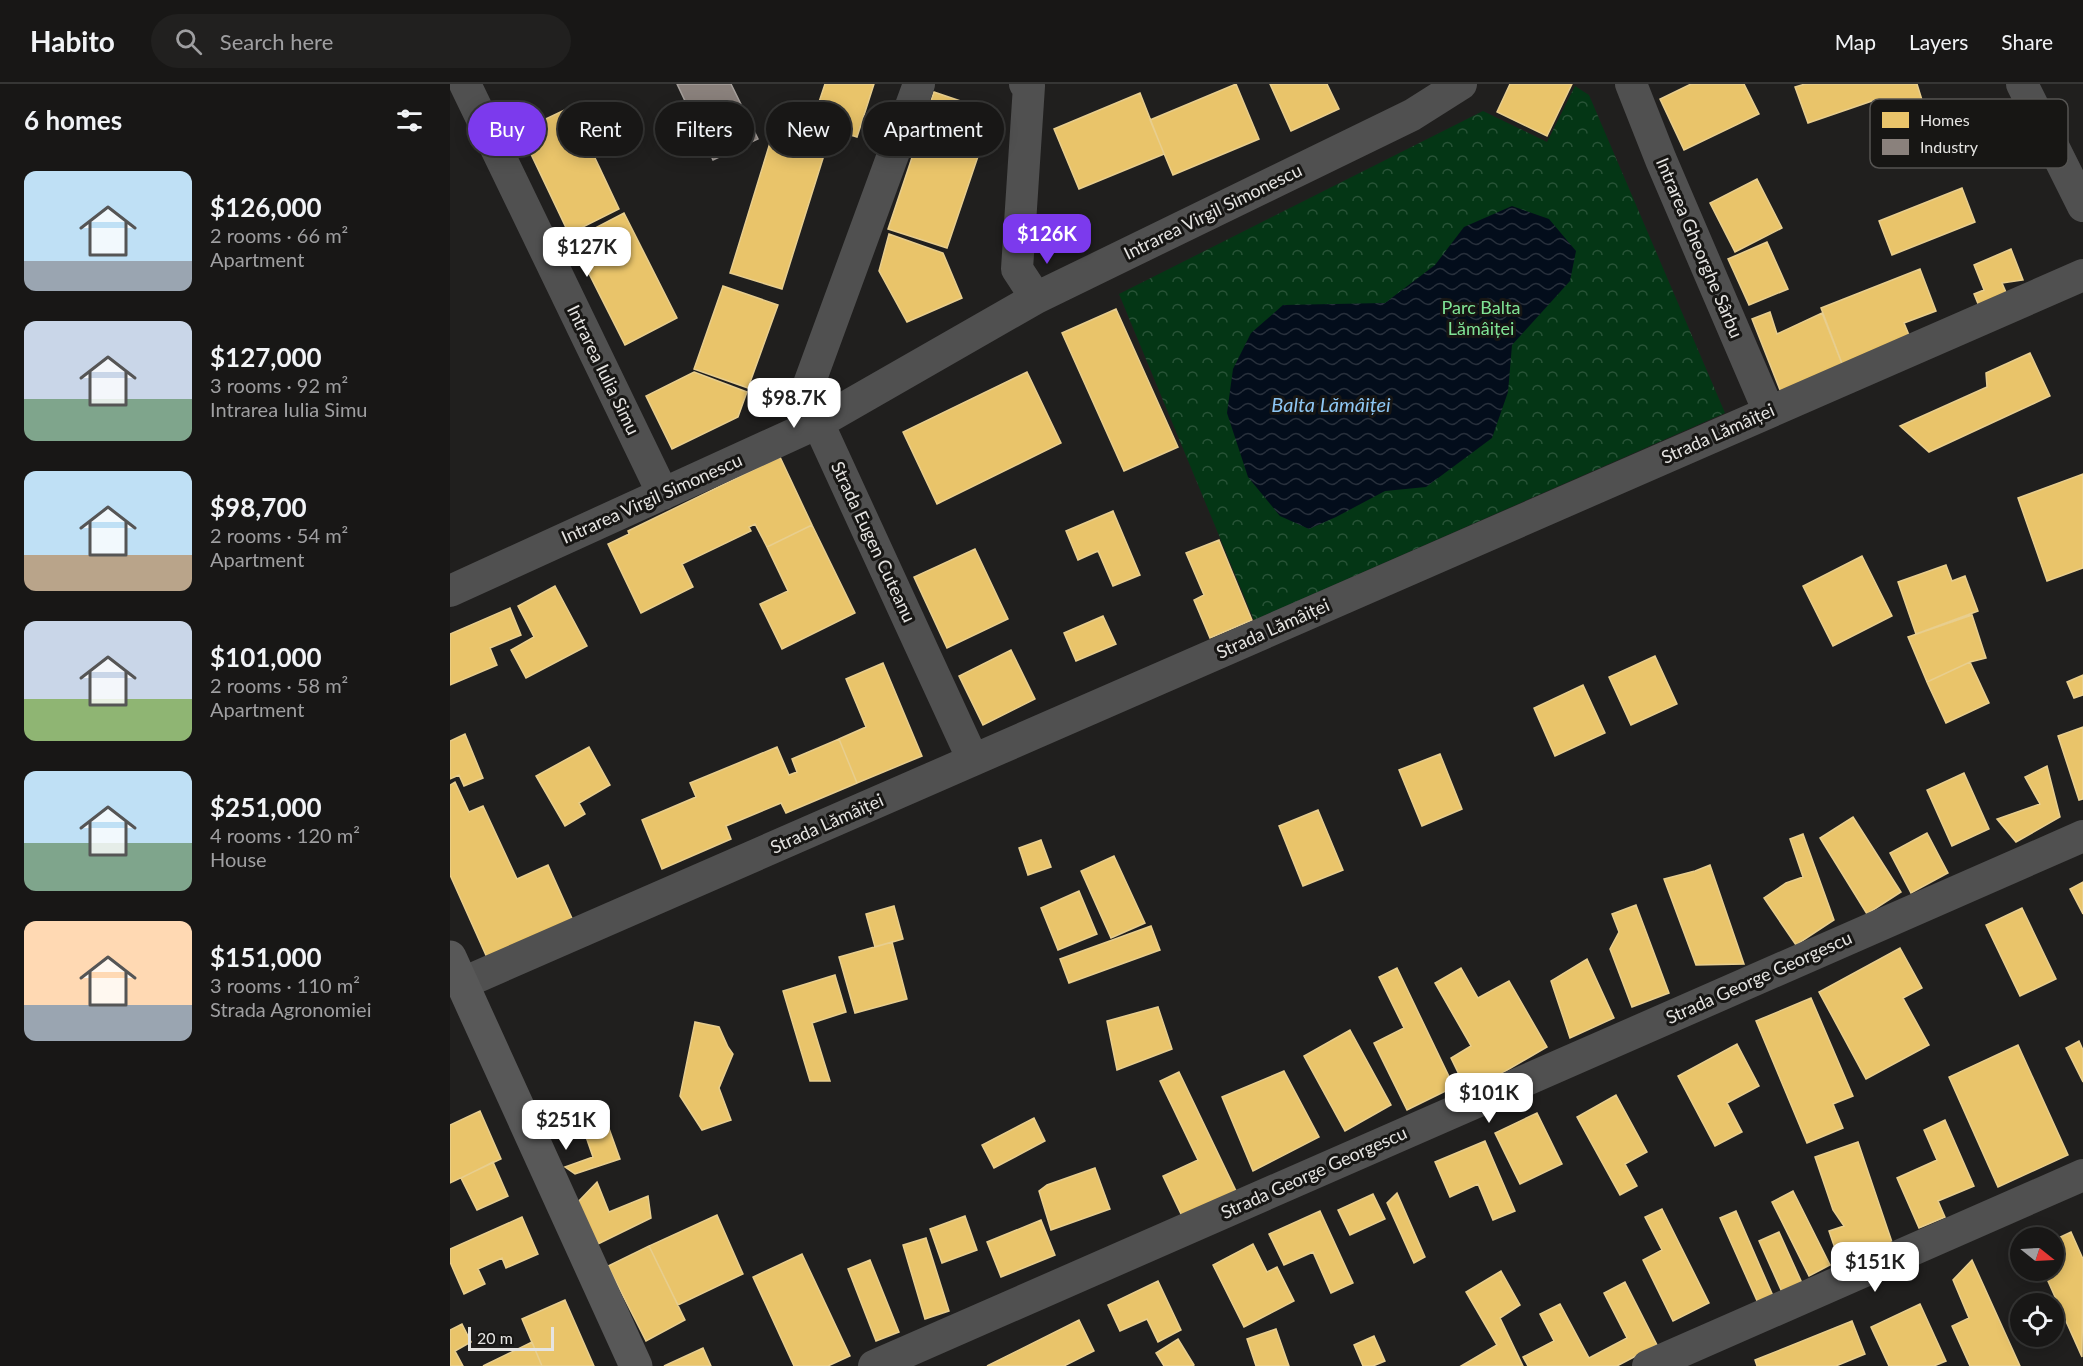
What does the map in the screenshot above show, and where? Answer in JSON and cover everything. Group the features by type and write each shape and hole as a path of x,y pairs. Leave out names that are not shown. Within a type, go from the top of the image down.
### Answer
{"main road":[{"path":"456,970 636,1366"}],"street":[{"name":"Intrarea Iulia Simu","path":"465,84 663,494"},
{"name":"Strada Eugen Cuteanu","path":"919,84 809,384 808,401 973,760"},
{"path":"1025,84 1029,86 1017,269 1036,298"},
{"name":"Intrarea Gheorghe Sârbu","path":"1631,84 1661,160 1769,412"},
{"path":"2022,84 2030,99"},
{"name":"Intrarea Virgil Simonescu","path":"450,591 818,423 1036,298 1412,115 1458,85"},
{"path":"2064,168 2083,206"},
{"name":"Strada Lămâiței","path":"456,970 973,760 2083,275"},
{"name":"Strada George Georgescu","path":"874,1366 2083,836"},
{"path":"1648,1366 2083,1175"}],"green space":[{"name":"Parc Balta Lămâiței","path":"1575,86 1589,95 1725,413 1254,620 1119,294 1483,111 1547,142"}],"water":[{"name":"Balta Lămâiței","path":"1512,206 1549,219 1576,251 1570,281 1512,345 1508,392 1492,438 1426,487 1385,491 1309,529 1280,516 1248,477 1227,413 1233,369 1251,333 1283,305 1385,303 1435,265 1464,227"}],"building: Homes":[{"path":"825,84 874,84 868,102 863,102 863,118 857,137 851,135 851,102 819,102"},
{"path":"1236,84 1259,139 1173,175 1150,120"},
{"path":"1270,84 1327,84 1339,109 1291,131"},
{"path":"1510,84 1572,84 1547,136 1497,112"},
{"path":"1691,84 1744,84 1759,114 1684,150 1660,99"},
{"path":"1805,84 1917,84 1922,99 1870,99 1870,102 1808,123 1795,87"},
{"path":"934,92 964,102 931,102"},
{"path":"1140,93 1164,154 1079,189 1054,129"},
{"path":"558,113 558,156 594,156 619,209 569,234 532,156 546,156 546,119"},
{"path":"766,156 824,156 782,289 730,273"},
{"path":"913,156 978,156 947,248 888,229"},
{"path":"1757,179 1782,228 1735,252 1710,203"},
{"path":"1962,188 1975,222 1892,255 1879,221"},
{"path":"624,213 677,318 625,345 572,240"},
{"path":"889,234 943,253 962,298 907,322 879,271"},
{"path":"1767,242 1788,289 1749,305 1728,259"},
{"path":"2011,249 2023,280 2002,283 2009,299 1981,311 1974,294 1984,290 1974,265"},
{"path":"1920,269 1936,311 1904,323 1914,347 1846,374 1821,308"},
{"path":"723,286 778,305 748,388 694,369"},
{"path":"1116,309 1178,447 1124,471 1062,333"},
{"path":"1770,312 1777,334 1822,313 1846,374 1784,400 1752,319"},
{"path":"2030,353 2050,396 1929,452 1900,426 1987,387 1986,373"},
{"path":"694,372 747,392 738,417 672,449 646,396"},
{"path":"1027,372 1061,443 937,504 903,432"},
{"path":"780,457 812,525 767,547 755,524 749,527 751,531 682,564 693,587 641,613 608,544 629,534 628,531"},
{"path":"2083,474 2083,568 2047,581 2018,498"},
{"path":"1113,511 1140,575 1113,586 1098,551 1078,560 1066,531"},
{"path":"812,525 855,613 782,649 760,604 788,591 767,547"},
{"path":"1219,540 1252,620 1210,638 1194,600 1204,595 1186,553"},
{"path":"975,549 1008,619 947,648 914,577"},
{"path":"1862,556 1892,616 1833,646 1803,586"},
{"path":"1946,565 1952,581 1965,576 1978,611 1916,634 1898,582"},
{"path":"555,586 587,646 526,678 511,650 534,637 518,606"},
{"path":"510,608 521,635 490,648 497,665 450,685 450,634"},
{"path":"1972,615 1986,658 1970,662 1927,682 1908,637"},
{"path":"1103,616 1116,644 1076,661 1064,633"},
{"path":"1011,650 1035,699 983,725 959,676"},
{"path":"1655,656 1677,704 1631,725 1609,677"},
{"path":"1970,662 1989,703 1946,723 1927,682"},
{"path":"883,663 922,756 857,783 839,739 866,727 846,679"},
{"path":"2083,675 2083,695 2074,698 2067,682"},
{"path":"1583,685 1605,733 1555,756 1534,708"},
{"path":"2083,727 2083,799 2079,800 2058,736"},
{"path":"465,734 483,778 464,786 459,775 450,779 450,741"},
{"path":"839,739 857,783 786,813 781,803 726,826 731,839 662,869 642,820 696,797 690,783 777,747 789,775 797,772 792,759"},
{"path":"589,747 610,785 579,803 585,814 565,826 536,776"},
{"path":"1440,754 1462,809 1422,826 1399,770"},
{"path":"2047,766 2060,817 2016,842 1997,819 2040,804 2025,777"},
{"path":"1964,773 1989,829 1952,846 1927,790"},
{"path":"455,782 469,812 483,806 517,879 548,865 574,923 489,962 450,875 450,785"},
{"path":"1318,810 1343,870 1303,886 1279,826"},
{"path":"1853,817 1901,892 1867,914 1820,838"},
{"path":"1927,833 1948,873 1911,893 1890,853"},
{"path":"1803,834 1834,920 1796,945 1764,898 1786,883 1803,877 1790,839"},
{"path":"1041,840 1051,867 1028,875 1019,848"},
{"path":"1114,856 1145,923 1111,938 1081,871"},
{"path":"1710,865 1744,964 1696,965 1664,879"},
{"path":"2083,882 2083,914 2070,889"},
{"path":"1079,891 1097,934 1058,950 1041,908"},
{"path":"1636,905 1669,993 1632,1007 1610,949 1619,932 1612,914"},
{"path":"894,906 903,939 875,947 866,914"},
{"path":"2022,908 2056,979 2020,996 1986,925"},
{"path":"1151,926 1160,950 1069,983 1060,959"},
{"path":"892,942 907,999 855,1013 839,957"},
{"path":"1900,948 1922,988 1903,998 1929,1045 1866,1079 1819,992"},
{"path":"1587,959 1614,1018 1570,1038 1551,981"},
{"path":"1397,968 1454,1087 1407,1110 1374,1043 1404,1028 1379,977"},
{"path":"1461,968 1478,998 1509,981 1547,1047 1468,1093 1451,1058 1471,1046 1435,983"},
{"path":"835,975 846,1012 812,1023 830,1081 810,1081 783,991"},
{"path":"1811,998 1853,1096 1833,1104 1843,1128 1807,1143 1756,1021"},
{"path":"1158,1007 1172,1049 1117,1070 1107,1021"},
{"path":"695,1022 719,1027 733,1054 719,1088 731,1120 702,1130 680,1096"},
{"path":"1350,1030 1391,1105 1345,1131 1304,1056"},
{"path":"2079,1041 2083,1050 2083,1082 2066,1048"},
{"path":"1737,1044 1759,1086 1727,1103 1742,1132 1715,1146 1678,1076"},
{"path":"2018,1045 2068,1155 1998,1187 1949,1077"},
{"path":"1284,1071 1319,1137 1253,1171 1222,1097"},
{"path":"1179,1072 1236,1191 1182,1216 1163,1176 1198,1160 1160,1081"},
{"path":"1616,1095 1647,1152 1625,1164 1637,1186 1620,1195 1577,1117"},
{"path":"480,1111 501,1159 450,1183 450,1125"},
{"path":"1537,1113 1562,1164 1520,1184 1495,1133"},
{"path":"1034,1118 1045,1141 994,1168 982,1145"},
{"path":"1945,1120 1974,1186 1938,1201 1945,1217 1919,1228 1897,1178 1937,1160 1924,1130"},
{"path":"607,1123 620,1159 575,1174 565,1167 593,1157 584,1131"},
{"path":"1485,1141 1515,1211 1493,1220 1478,1184 1450,1197 1435,1162"},
{"path":"1858,1142 1894,1248 1841,1266 1829,1231 1844,1226 1833,1210 1815,1157"},
{"path":"493,1162 508,1196 477,1210 461,1178"},
{"path":"1095,1168 1110,1209 1051,1230 1039,1191 1047,1185"},
{"path":"597,1182 609,1212 648,1196 651,1218 598,1244 578,1202"},
{"path":"1793,1191 1830,1265 1809,1276 1772,1202"},
{"path":"1397,1193 1425,1257 1414,1263 1387,1203"},
{"path":"1373,1194 1385,1219 1350,1235 1338,1210"},
{"path":"1662,1209 1709,1303 1673,1321 1643,1260 1662,1250 1645,1217"},
{"path":"1320,1211 1353,1283 1331,1293 1313,1252 1284,1265 1269,1234"},
{"path":"1736,1211 1773,1296 1758,1303 1720,1218"},
{"path":"717,1215 743,1274 678,1305 649,1246"},
{"path":"965,1216 977,1250 942,1263 930,1229"},
{"path":"522,1217 538,1254 506,1268 502,1258 478,1269 485,1284 464,1294 450,1262 450,1249"},
{"path":"1041,1220 1055,1255 1001,1277 987,1242"},
{"path":"1779,1232 1802,1283 1782,1292 1759,1241"},
{"path":"2071,1232 2083,1259 2082,1357 2064,1317 2064,1293 2053,1293 2048,1281 2064,1281 2064,1235"},
{"path":"926,1238 949,1311 925,1319 903,1245"},
{"path":"1253,1244 1267,1272 1277,1267 1294,1301 1244,1327 1213,1265"},
{"path":"649,1246 685,1320 646,1341 608,1266"},
{"path":"802,1254 850,1356 828,1366 794,1366 753,1277"},
{"path":"870,1260 899,1332 876,1341 848,1269"},
{"path":"1972,1260 2020,1366 1970,1366 1952,1326 1969,1318 1953,1280"},
{"path":"1501,1271 1520,1305 1500,1318 1523,1366 1461,1366 1497,1345 1466,1292"},
{"path":"1158,1281 1181,1330 1158,1342 1147,1319 1120,1331 1108,1305"},
{"path":"1625,1282 1657,1345 1617,1366 1528,1366 1523,1357 1554,1341 1540,1314 1560,1304 1589,1358 1627,1338 1604,1293"},
{"path":"565,1300 594,1366 542,1366 522,1319"},
{"path":"1920,1304 1946,1361 1934,1366 1889,1366 1871,1327"},
{"path":"1079,1320 1094,1351 1064,1366 987,1366"},
{"path":"1852,1321 1865,1354 1836,1366 1757,1366 1755,1360"},
{"path":"462,1324 471,1342 455,1351 463,1366 450,1366 450,1330"},
{"path":"1276,1329 1289,1366 1256,1366 1247,1339"},
{"path":"1374,1336 1385,1361 1373,1366 1363,1366 1354,1345"},
{"path":"1178,1339 1193,1366 1164,1366 1156,1353"},
{"path":"532,1342 542,1366 483,1366"},
{"path":"703,1348 711,1366 664,1366"}],"building: Industry":[{"path":"677,84 731,84 740,102 686,102"}]}
